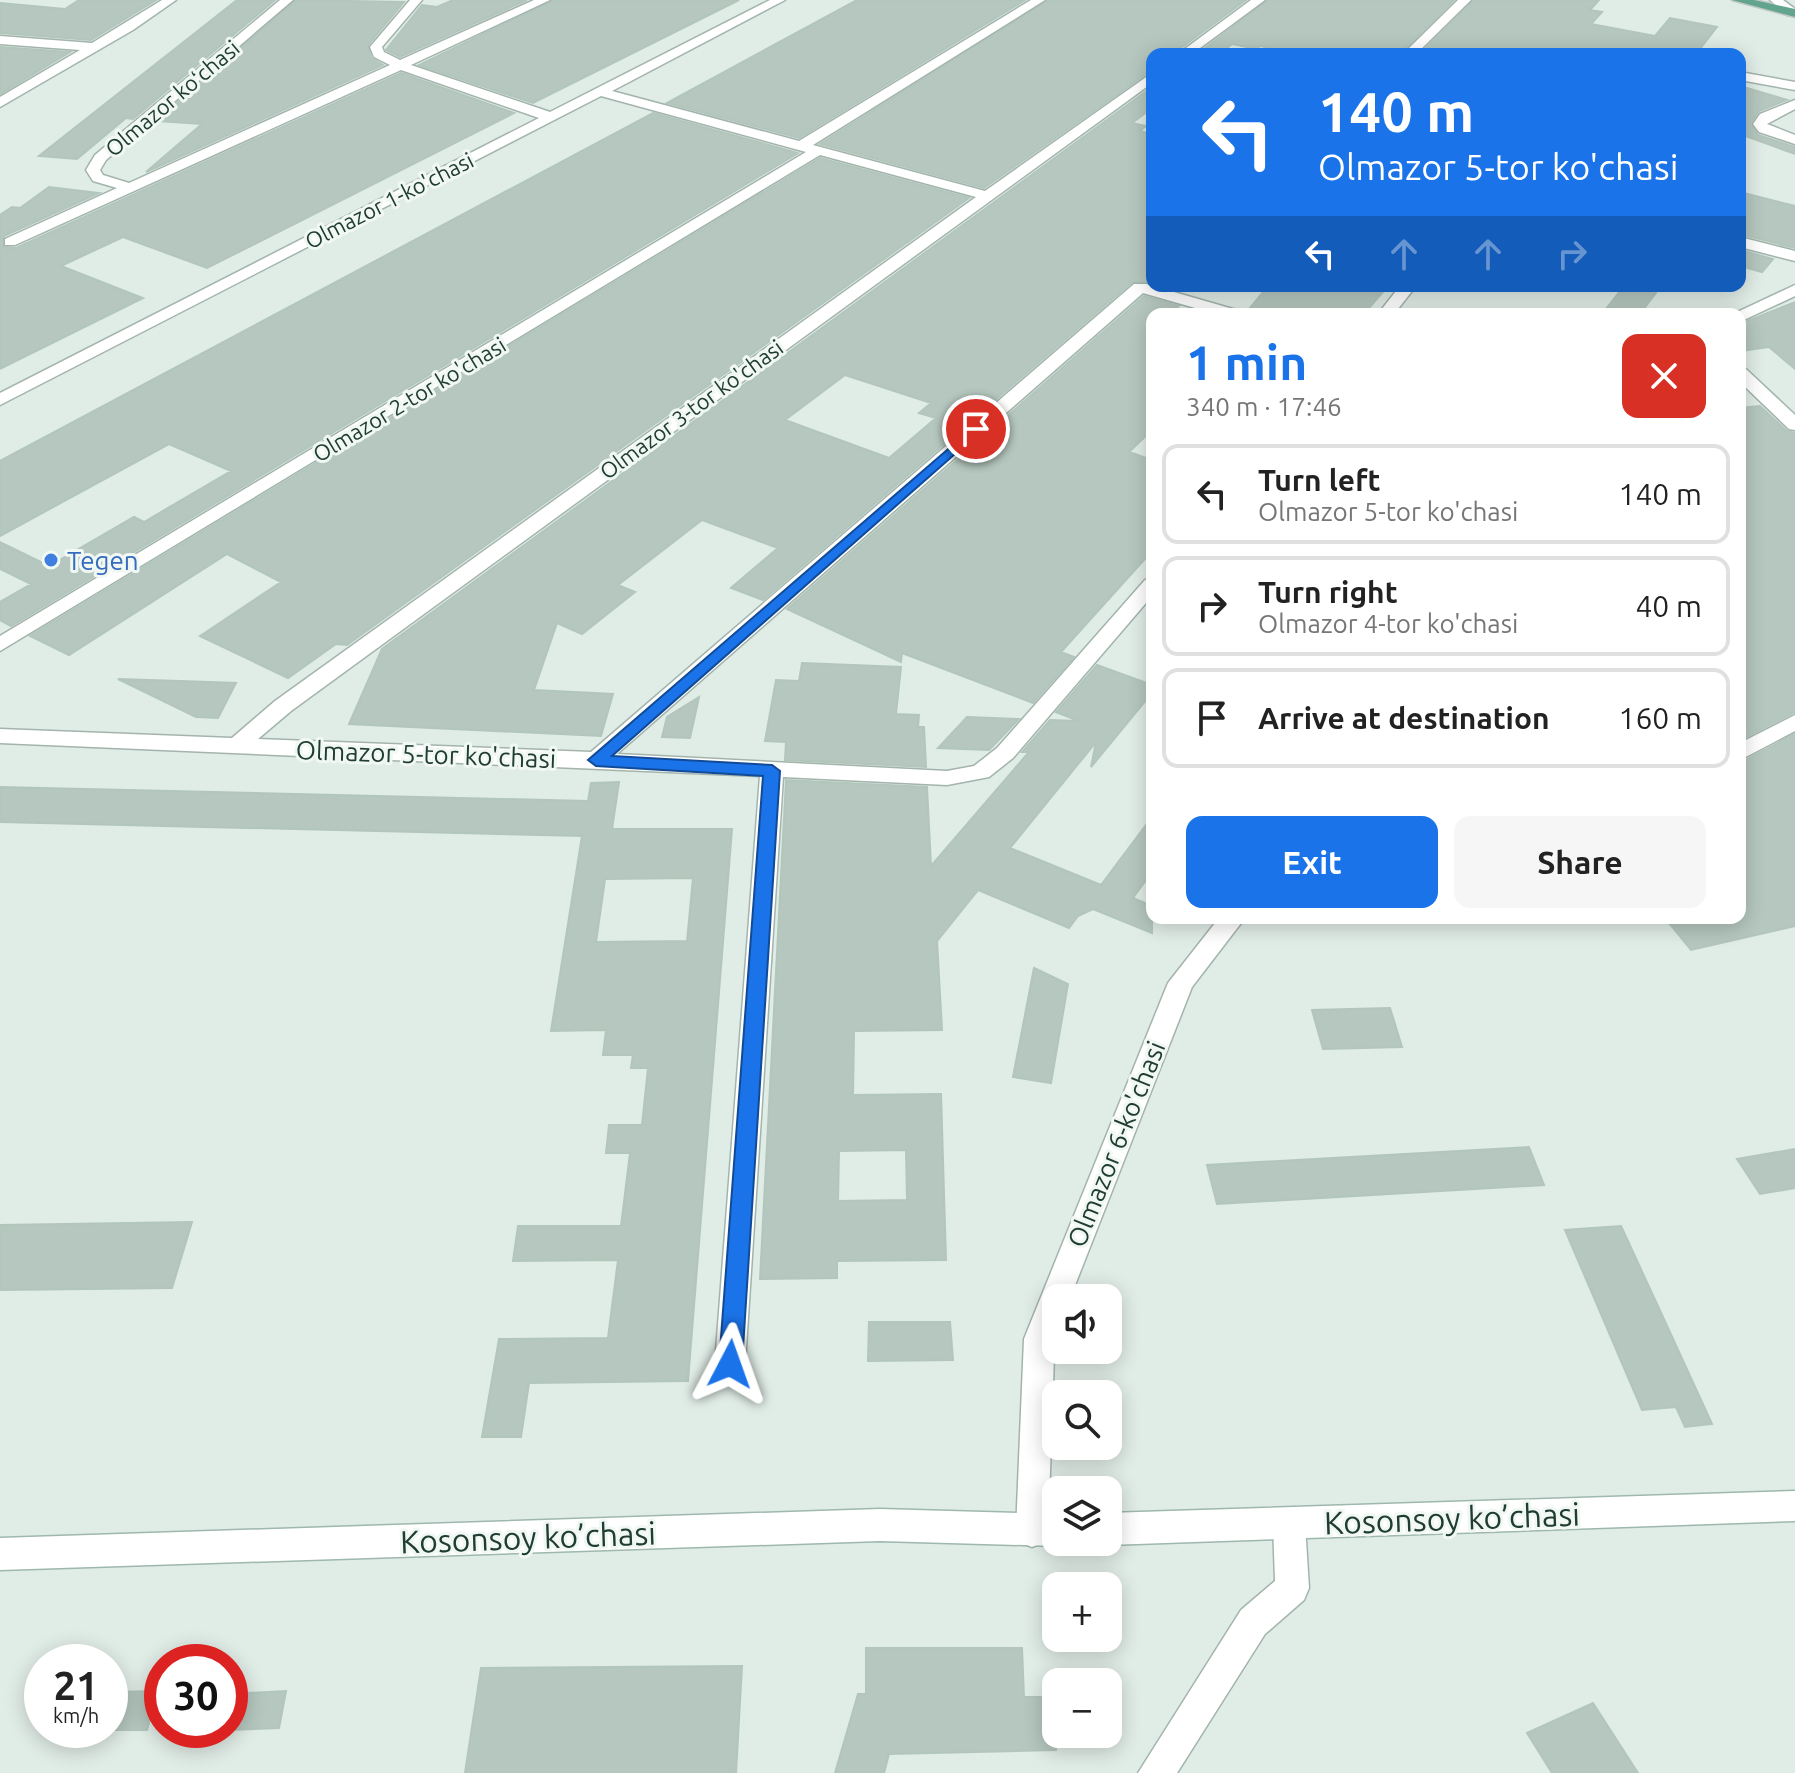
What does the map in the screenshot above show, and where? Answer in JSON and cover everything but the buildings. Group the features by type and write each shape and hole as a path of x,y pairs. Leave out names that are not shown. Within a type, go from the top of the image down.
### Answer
{"main road":[{"path":"1738,0 1793,13"}],"street":[{"path":"0,103 51,69 135,26 170,0"},
{"name":"Olmazor koʻchasi","path":"131,188 98,178 93,170 100,158 287,0"},
{"path":"416,0 376,47 379,54 399,65 550,117"},
{"name":"Olmazor koʻchasi","path":"10,242 544,0"},
{"name":"Olmazor 1-ko'chasi","path":"0,400 779,0"},
{"name":"Olmazor 2-tor ko'chasi","path":"0,645 608,280 1039,0"},
{"path":"1192,48 1259,0"},
{"path":"1415,48 1465,0"},
{"path":"1776,0 1793,13"},
{"path":"0,40 93,47"},
{"path":"1746,77 1795,86"},
{"name":"Olmazor 3-tor ko'chasi","path":"235,747 283,706 1146,81"},
{"path":"600,92 988,196"},
{"path":"1795,104 1765,117 1760,124 1764,129 1795,140"},
{"path":"1746,244 1795,256"},
{"path":"596,760 1140,287 1146,288"},
{"path":"1746,313 1795,290"},
{"path":"1180,292 1219,308"},
{"path":"1391,308 1403,292"},
{"path":"1746,379 1795,425"},
{"name":"Olmazor 5-tor ko'chasi","path":"0,736 596,760 947,778 981,772 1005,753 1146,591"},
{"path":"1746,750 1795,722"},
{"path":"730,1364 772,771"},
{"name":"Olmazor 6-ko'chasi","path":"1043,1476 1039,1339 1181,983 1228,924"},
{"name":"Kosonsoy ko’chasi","path":"1122,1529 1795,1506"},
{"path":"1156,1773 1253,1622 1292,1588 1289,1524"},
{"name":"Kosonsoy ko’chasi","path":"0,1554 880,1525 1042,1530"}],"place":[{"name":"Tegen","path":"51,560"}],"route":[{"path":"730,1364 772,771 596,760 976,429"}]}
